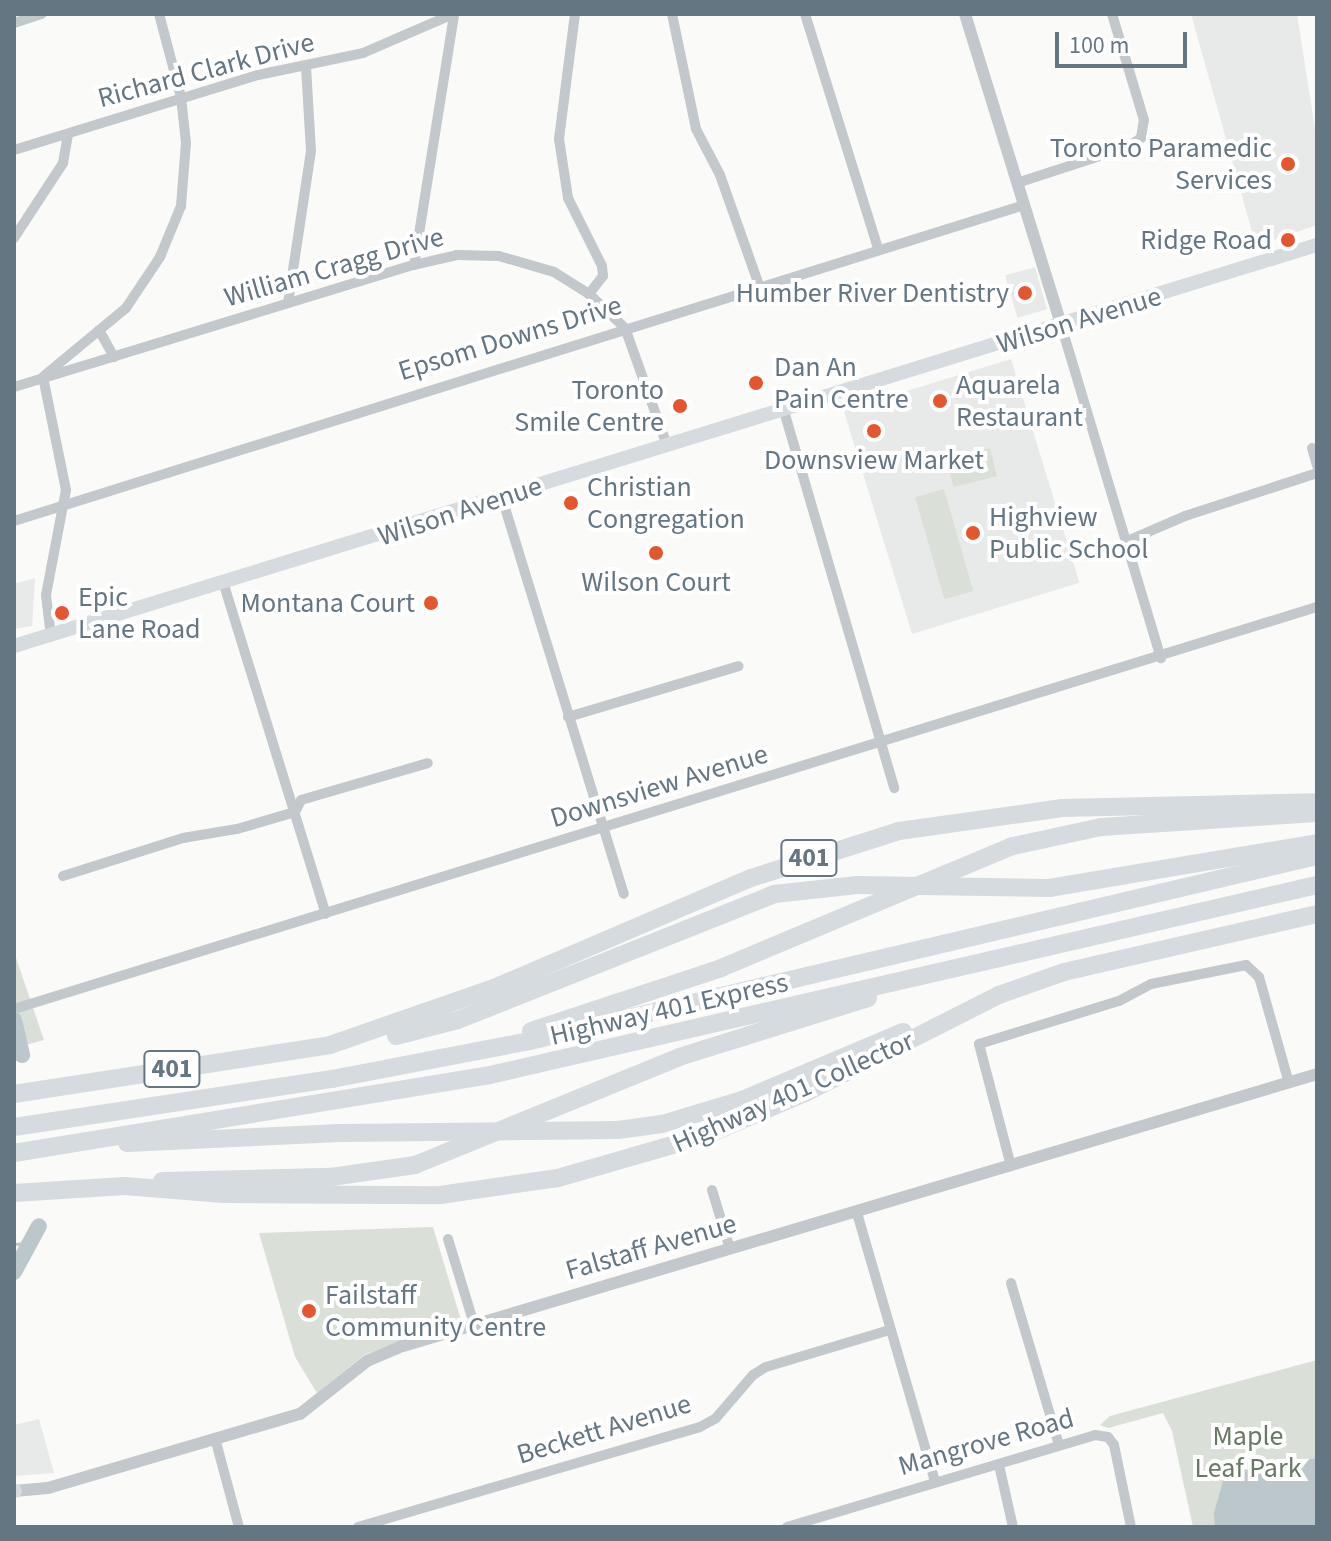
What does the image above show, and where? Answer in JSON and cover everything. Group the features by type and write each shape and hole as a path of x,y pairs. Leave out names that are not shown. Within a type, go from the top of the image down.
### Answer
{"highway":[{"name":"401","path":"14,1094 330,1045 480,993 751,878 899,831 1062,808 1317,802"},
{"path":"465,1054 721,968 1013,846 1101,827 1317,813"},
{"path":"330,1045 358,1046 458,1020 774,894 858,885 1049,888 1317,843"},
{"name":"Highway 401 Express","path":"14,1127 465,1054 1317,856"},
{"name":"Highway 401 Express","path":"14,1153 490,1075 1317,885"},
{"name":"Highway 401 Collector","path":"14,1193 125,1186 223,1194 440,1195 558,1178 707,1135 807,1092 999,995 1064,972 1317,914"},
{"path":"125,1186 178,1178 331,1177 415,1165 679,1057 863,1001 914,977"},
{"path":"76,1143 442,1131 577,1132 662,1124 707,1114 999,995"}],"main road":[{"name":"Wilson Avenue","path":"14,646 224,585 1317,245"}],"street":[{"path":"14,23 42,14"},
{"path":"51,637 46,595 65,503 64,474 43,377 126,308 168,242 185,174 181,97 159,14"},
{"path":"414,265 454,14"},
{"name":"Richard Clark Drive","path":"14,150 258,75 306,68 363,53 454,14"},
{"path":"575,14 560,157 568,198 602,266 603,276 589,294"},
{"path":"672,14 696,129 720,175 760,288"},
{"path":"805,14 878,249"},
{"path":"965,14 1161,658"},
{"path":"1017,183 1141,138 1144,120 1112,14"},
{"path":"288,303 311,151 306,68"},
{"path":"14,238 63,163 68,134"},
{"name":"Epsom Downs Drive","path":"14,521 1021,206"},
{"name":"William Cragg Drive","path":"14,387 414,265 457,255 514,258 554,272 589,294 625,328 667,445"},
{"path":"99,330 114,357"},
{"path":"784,411 894,788"},
{"path":"1312,448 1317,465"},
{"path":"1127,541 1185,516 1317,473"},
{"path":"502,498 624,894"},
{"path":"224,585 326,914"},
{"name":"Downsview Avenue","path":"14,1009 1161,658 1317,607"},
{"path":"568,717 739,666"},
{"path":"63,876 183,838 237,829 295,812 301,800 428,763"},
{"path":"1011,1166 979,1044 1119,1001 1151,984 1246,965 1259,977 1289,1083"},
{"name":"Falstaff Avenue","path":"14,1491 46,1489 216,1442 300,1414 384,1352 1317,1074"},
{"path":"712,1190 730,1249"},
{"path":"857,1213 935,1481"},
{"path":"448,1239 474,1324"},
{"path":"1011,1283 1058,1442"},
{"name":"Beckett Avenue","path":"358,1527 700,1427 716,1418 753,1375 766,1367 889,1330"},
{"name":"Mangrove Road","path":"787,1527 935,1481 999,1465 1058,1442 1108,1437 1131,1527"},
{"path":"216,1442 239,1527"},
{"path":"999,1465 1013,1527"}],"shaded area":[{"path":"1191,14 1297,14 1317,142 1317,225 1256,246"},
{"path":"1035,267 1047,309 1017,318 1005,276"},
{"name":"Highview Public School","path":"1011,359 1079,583 912,634 844,410"},
{"path":"35,578 32,626 14,629 14,584"},
{"path":"39,1419 54,1473 14,1476 14,1425"},
{"path":"1317,1458 1317,1527 1215,1527 1214,1513 1225,1474"}],"green space":[{"path":"990,448 997,476 953,487 946,459"},
{"path":"944,489 973,591 944,599 915,497"},
{"path":"14,952 44,1040 14,1048"},
{"path":"433,1227 461,1320 364,1355 317,1393 295,1357 259,1233"},
{"name":"Maple Leaf Park","path":"1317,1360 1317,1527 1193,1527 1172,1431 1163,1413 1108,1428 1100,1425 1110,1416"}],"waterway":[{"path":"14,1020 22,1055"},
{"path":"14,1272 39,1226"},
{"path":"14,1244 31,1243"}],"place":[{"name":"Toronto Paramedic Services","path":"1288,164"},
{"name":"Ridge Road","path":"1288,240"},
{"name":"Humber River Dentistry","path":"1025,293"},
{"name":"Dan An Pain Centre","path":"756,383"},
{"name":"Aquarela Restaurant","path":"940,401"},
{"name":"Toronto Smile Centre","path":"680,406"},
{"name":"Downsview Market","path":"874,431"},
{"name":"Christian Congregation","path":"571,503"},
{"name":"Highview Public School","path":"973,533"},
{"name":"Wilson Court","path":"656,553"},
{"name":"Montana Court","path":"431,603"},
{"name":"Epic Lane Road","path":"62,613"},
{"name":"Failstaff Community Centre","path":"309,1311"}]}
